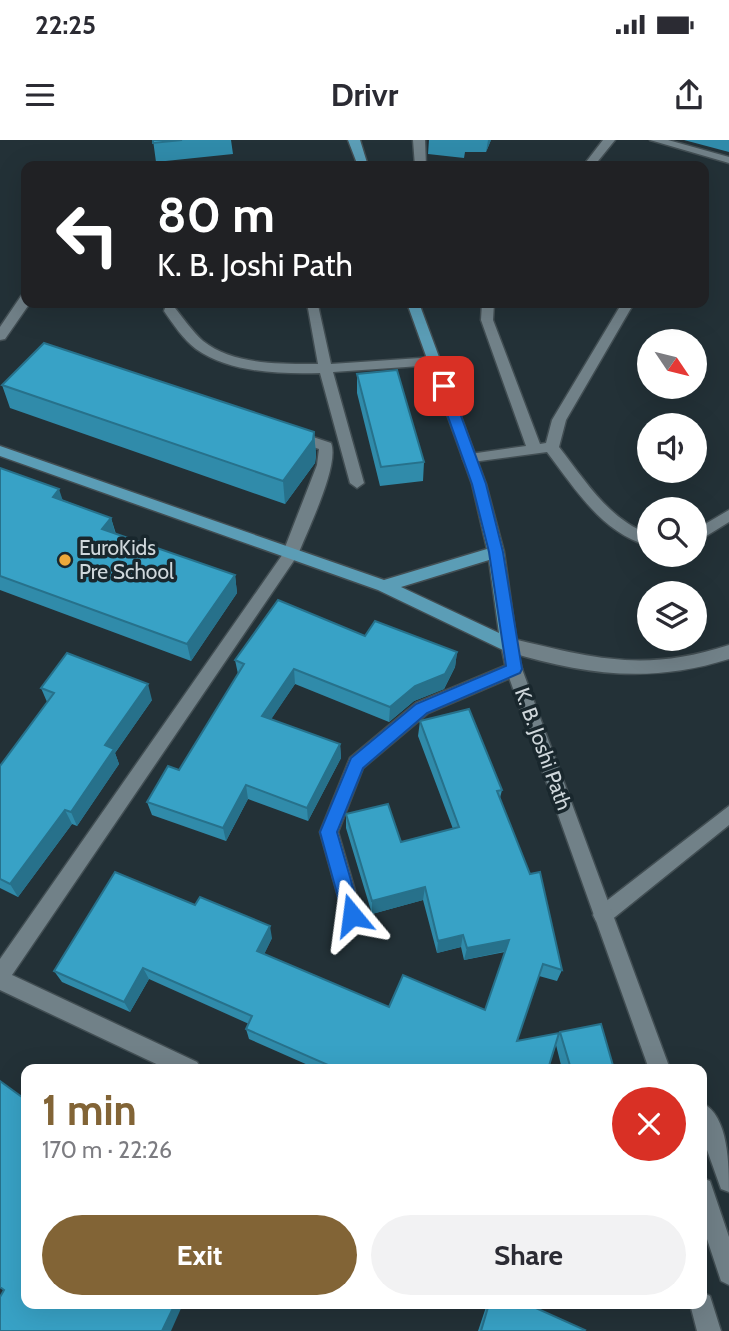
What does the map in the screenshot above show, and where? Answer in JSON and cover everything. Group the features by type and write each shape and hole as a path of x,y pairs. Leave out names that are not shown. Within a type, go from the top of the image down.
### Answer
{"main road":[{"path":"354,140 361,161"},
{"name":"K. B. Joshi Path","path":"416,308 470,459 496,552 509,645"},
{"path":"0,450 290,555 384,586 509,645"},
{"path":"384,586 496,552"}],"street":[{"path":"419,140 421,161"},
{"path":"592,161 608,140"},
{"path":"656,140 729,160"},
{"path":"0,335 21,306"},
{"path":"313,308 357,483"},
{"path":"488,308 487,320 534,450"},
{"path":"552,448 559,420 625,308"},
{"path":"170,311 203,348 240,362 297,369 435,361"},
{"path":"180,1064 0,978 290,555 324,465 326,446 274,429"},
{"path":"470,459 552,448"},
{"path":"552,448 600,509 624,530 637,535"},
{"path":"707,529 729,515"},
{"path":"509,645 597,665 638,671 680,667 729,652"},
{"name":"K. B. Joshi Path","path":"509,645 514,669 658,1064"},
{"path":"352,915 329,832 356,763 422,708 514,669"},
{"path":"603,915 729,814"},
{"path":"707,1121 729,1181"},
{"path":"707,1205 729,1273"}],"building":[{"path":"153,140 182,140 153,143"},
{"path":"44,343 314,432 313,440 283,481 2,385"},
{"path":"397,370 424,462 381,467 357,374"},
{"path":"0,468 59,489 53,497 111,518 102,529 235,575 187,644 0,576"},
{"path":"278,600 365,636 375,621 457,652 445,674 415,686 390,707 294,669 262,716 340,744 307,808 246,785 223,828 147,802 168,766 179,770 244,664 235,660"},
{"path":"67,653 148,684 105,745 114,749 71,812 65,810 10,884 0,879 0,766 54,693 41,688"},
{"path":"469,709 502,790 497,791 530,874 540,872 562,970 543,964 517,1041 559,1033 550,1064 326,1064 246,1029 252,1016 143,968 124,1002 54,971 115,872 195,905 200,897 270,926 257,951 389,1007 403,975 485,1010 509,940 467,948 463,935 438,941 425,887 372,901 346,814 388,804 401,842 459,827 420,721"},
{"path":"601,1024 613,1064 570,1064 560,1032"},
{"path":"0,1081 21,1096 21,1309 173,1309 162,1331 0,1331 0,1297 4,1290 0,1287"},
{"path":"488,1309 538,1309 585,1330 584,1331 481,1331"}],"place":[{"name":"EuroKids Pre School","path":"65,560"}],"route":[{"path":"352,915 329,832 356,763 422,708 514,669 496,552 479,484 444,386"}]}
